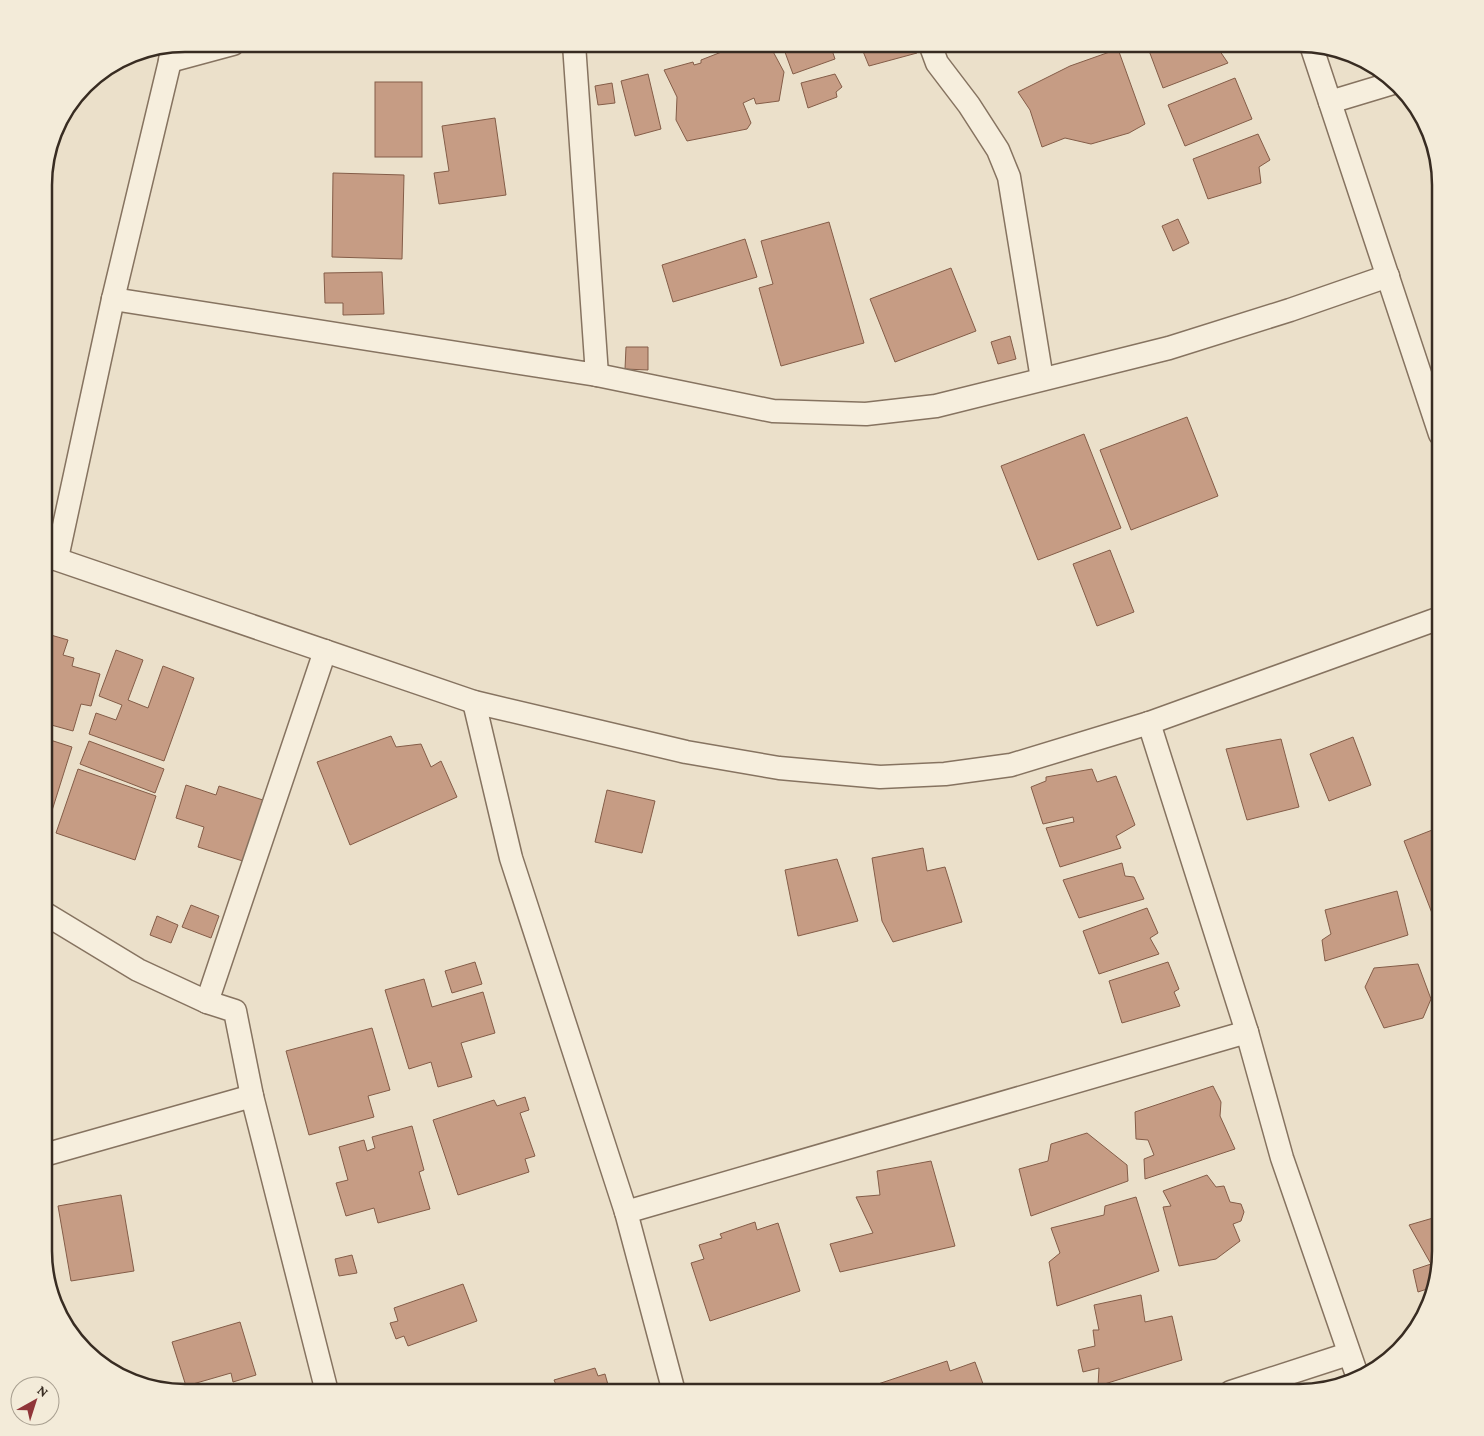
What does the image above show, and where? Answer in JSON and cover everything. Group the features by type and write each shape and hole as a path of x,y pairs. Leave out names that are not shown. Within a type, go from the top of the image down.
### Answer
{"street":[{"path":"575,53 597,375"},
{"path":"933,53 937,63 969,105 998,150 1009,177 1042,378"},
{"path":"53,545 171,54"},
{"path":"1314,54 1432,410"},
{"path":"1330,102 1385,85"},
{"path":"113,299 597,375 773,411 866,414 936,406 1042,378 1169,348 1290,310 1388,276"},
{"path":"53,558 474,702 686,752 779,768 880,777 945,774 1010,765 1150,723 1432,621"},
{"path":"207,1002 325,651"},
{"path":"474,702 511,858 626,1212 672,1384"},
{"path":"1150,723 1246,1032 1282,1158 1355,1371"},
{"path":"53,918 138,970 207,1002 235,1012 252,1096 325,1384"},
{"path":"626,1212 1246,1032"},
{"path":"53,1152 252,1096"},
{"path":"1256,1384 1348,1354"}],"building":[{"path":"719,53 774,53 784,72 779,101 756,104 754,98 743,103 751,123 747,129 687,141 676,120 677,97 664,70 693,62 694,65 701,63 701,60"},
{"path":"785,53 833,53 835,59 793,74"},
{"path":"864,53 917,53 869,66"},
{"path":"1107,53 1119,53 1145,124 1129,133 1091,144 1065,138 1042,147 1030,110 1018,92 1070,66"},
{"path":"1150,53 1221,53 1228,63 1163,88"},
{"path":"648,74 661,129 635,136 621,81"},
{"path":"835,74 842,87 836,92 837,97 808,108 801,83"},
{"path":"1235,78 1252,119 1185,146 1168,105"},
{"path":"375,82 422,82 422,157 375,157"},
{"path":"612,83 615,103 598,105 595,86"},
{"path":"495,118 506,195 439,204 434,173 449,171 442,126"},
{"path":"1258,134 1270,160 1259,167 1261,183 1208,199 1193,159"},
{"path":"333,173 404,175 402,259 332,257"},
{"path":"1178,219 1189,243 1173,251 1162,226"},
{"path":"829,222 864,343 781,366 759,288 773,284 761,241"},
{"path":"745,239 757,277 673,302 662,265"},
{"path":"951,268 976,331 895,362 870,299"},
{"path":"382,272 384,314 343,315 343,303 325,303 324,273"},
{"path":"1010,336 1016,359 998,364 991,342"},
{"path":"626,347 648,347 648,370 625,369"},
{"path":"1187,417 1218,496 1131,530 1100,450"},
{"path":"1084,434 1121,528 1038,560 1001,466"},
{"path":"1110,550 1134,612 1097,626 1073,564"},
{"path":"53,636 68,640 63,655 74,658 72,666 100,674 91,706 81,704 73,731 53,725"},
{"path":"116,650 143,660 128,700 148,708 163,666 194,678 164,761 89,734 96,713 116,720 122,705 99,696"},
{"path":"391,736 396,747 421,744 431,767 441,761 457,797 350,845 317,762"},
{"path":"1353,737 1371,785 1329,801 1310,754"},
{"path":"1281,739 1299,807 1247,820 1226,749"},
{"path":"53,741 72,747 53,807"},
{"path":"89,741 164,769 155,793 80,764"},
{"path":"78,769 156,796 135,860 56,833"},
{"path":"1092,769 1097,782 1116,776 1135,825 1116,836 1121,848 1060,867 1046,828 1074,822 1073,817 1043,824 1031,787 1046,781 1046,777"},
{"path":"186,785 216,795 219,786 266,801 246,862 198,847 204,827 176,818"},
{"path":"607,790 655,801 642,853 595,842"},
{"path":"1432,830 1432,913 1404,841"},
{"path":"923,848 927,871 945,867 962,922 893,942 882,921 872,858"},
{"path":"837,859 858,921 798,936 785,870"},
{"path":"1122,863 1125,876 1134,877 1144,899 1079,918 1063,880"},
{"path":"1397,891 1408,935 1325,961 1322,940 1331,934 1325,910"},
{"path":"191,905 219,916 211,938 182,927"},
{"path":"1147,908 1158,933 1150,938 1159,954 1099,974 1083,931"},
{"path":"157,916 178,925 171,943 150,935"},
{"path":"475,962 482,984 452,993 445,971"},
{"path":"1168,962 1179,989 1174,992 1180,1006 1122,1023 1109,981"},
{"path":"1418,964 1431,999 1423,1018 1384,1028 1365,987 1374,968"},
{"path":"424,979 432,1007 483,992 495,1033 461,1043 472,1077 438,1087 431,1062 409,1069 385,990"},
{"path":"372,1028 390,1090 368,1096 374,1117 309,1135 286,1051"},
{"path":"1213,1086 1221,1102 1220,1116 1235,1149 1145,1179 1144,1159 1154,1155 1148,1140 1136,1139 1135,1112"},
{"path":"525,1097 529,1110 520,1113 535,1156 525,1159 529,1172 458,1195 433,1120 494,1100 497,1106"},
{"path":"412,1126 424,1170 419,1172 430,1209 378,1223 374,1208 346,1216 336,1183 348,1180 339,1147 364,1140 367,1151 375,1148 372,1137"},
{"path":"1087,1133 1127,1165 1128,1181 1031,1216 1019,1169 1048,1161 1051,1144"},
{"path":"931,1161 955,1246 840,1272 830,1244 873,1233 856,1197 880,1195 877,1171"},
{"path":"1207,1175 1216,1187 1224,1186 1230,1202 1241,1204 1244,1212 1241,1221 1233,1224 1240,1241 1216,1259 1179,1266 1163,1207 1171,1206 1163,1191"},
{"path":"121,1195 134,1271 71,1281 58,1206"},
{"path":"1136,1197 1159,1271 1057,1306 1049,1262 1060,1253 1051,1228 1104,1215 1105,1206"},
{"path":"1432,1218 1431,1263 1409,1225"},
{"path":"755,1222 757,1230 778,1223 800,1291 710,1321 691,1263 704,1259 699,1245 722,1238 720,1234"},
{"path":"352,1255 357,1273 339,1276 335,1259"},
{"path":"1430,1264 1425,1290 1418,1292 1413,1270"},
{"path":"463,1284 477,1321 408,1346 404,1336 396,1339 390,1323 398,1321 394,1308"},
{"path":"1141,1295 1145,1322 1172,1316 1182,1360 1104,1384 1098,1384 1099,1368 1083,1372 1078,1350 1095,1346 1093,1330 1099,1330 1094,1305"},
{"path":"240,1322 256,1375 233,1382 231,1373 193,1384 185,1384 172,1342"},
{"path":"947,1361 950,1371 975,1362 983,1384 878,1384"},
{"path":"595,1368 598,1376 605,1374 608,1384 556,1384 554,1380"}]}
